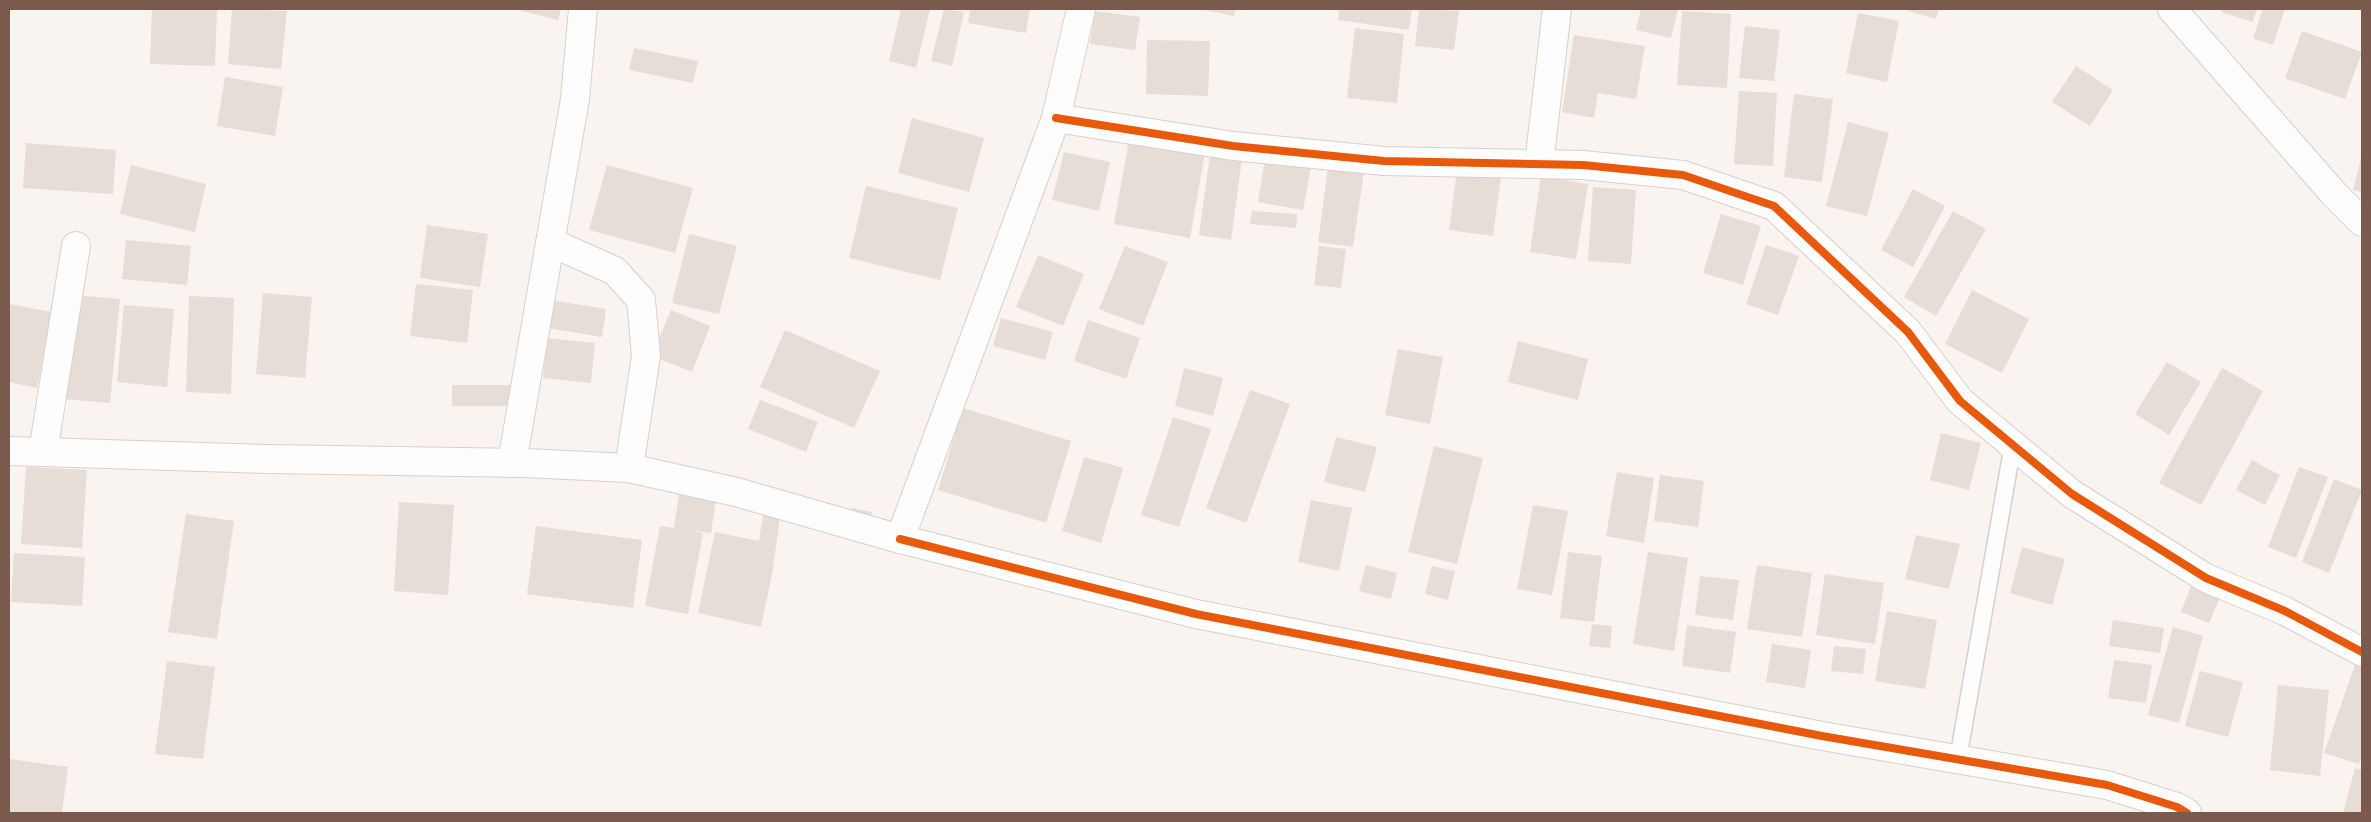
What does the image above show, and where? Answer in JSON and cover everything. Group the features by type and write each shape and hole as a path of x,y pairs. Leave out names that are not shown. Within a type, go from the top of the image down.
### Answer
{"street":[{"path":"512,463 575,99 583,9"},
{"path":"900,539 1056,118 1081,9"},
{"path":"1539,164 1558,9"},
{"path":"2172,9 2335,195 2362,222"},
{"path":"1056,118 1233,146 1384,161 1583,165 1683,175 1774,206 1908,332 1960,401 2072,494 2199,573 2285,611 2362,652"},
{"path":"550,242 615,271 630,285 641,300 646,356 629,468"},
{"path":"43,452 76,246"},
{"path":"9,451 267,459 512,463 629,468 736,492 900,539 1196,614 1822,736 2106,785 2177,807 2187,813"}],"lane":[{"path":"1958,759 2013,444"}],"building":[{"path":"152,9 217,9 215,66 150,64"},
{"path":"232,9 287,11 281,69 228,64"},
{"path":"515,9 561,9 558,20"},
{"path":"901,9 930,9 916,68 889,61"},
{"path":"944,9 964,12 952,66 931,61"},
{"path":"970,9 1030,9 1026,33 968,23"},
{"path":"1200,9 1236,9 1234,16"},
{"path":"1339,9 1412,9 1409,30 1338,20"},
{"path":"1419,9 1459,11 1454,50 1415,46"},
{"path":"1641,9 1678,9 1671,38 1636,30"},
{"path":"1909,9 1939,9 1936,19 1908,11"},
{"path":"2223,9 2257,9 2253,22 2221,12"},
{"path":"2263,9 2285,9 2273,45 2253,38"},
{"path":"1095,11 1140,17 1135,50 1090,44"},
{"path":"1682,11 1731,14 1727,88 1677,85"},
{"path":"1858,13 1899,21 1887,82 1846,73"},
{"path":"1745,26 1780,30 1774,81 1739,78"},
{"path":"1355,28 1404,34 1397,103 1347,98"},
{"path":"2302,31 2362,52 2345,99 2285,78"},
{"path":"1574,35 1645,46 1636,99 1598,93 1594,118 1562,112"},
{"path":"1147,40 1210,41 1208,96 1146,94"},
{"path":"634,48 698,61 693,83 629,70"},
{"path":"2076,66 2113,90 2090,126 2052,102"},
{"path":"225,77 283,87 275,136 217,126"},
{"path":"1739,91 1777,93 1773,166 1734,164"},
{"path":"1794,94 1833,99 1822,182 1784,177"},
{"path":"912,118 984,138 969,192 898,173"},
{"path":"1848,122 1889,133 1867,216 1826,206"},
{"path":"1129,140 1205,153 1190,238 1114,224"},
{"path":"26,143 116,150 113,194 23,188"},
{"path":"1211,147 1243,152 1231,240 1199,235"},
{"path":"1064,152 1110,162 1099,211 1052,200"},
{"path":"1266,153 1312,162 1303,210 1258,202"},
{"path":"2362,154 2362,192 2353,190"},
{"path":"1329,160 1365,165 1353,247 1318,242"},
{"path":"131,165 206,184 195,232 120,214"},
{"path":"607,165 693,188 675,253 589,230"},
{"path":"1457,170 1501,176 1493,236 1449,230"},
{"path":"1541,176 1588,184 1576,259 1530,252"},
{"path":"866,186 958,208 940,280 849,258"},
{"path":"1593,187 1636,190 1631,264 1588,261"},
{"path":"1913,189 1945,206 1913,267 1881,250"},
{"path":"1252,211 1297,214 1296,228 1250,224"},
{"path":"1953,211 1986,229 1936,316 1904,297"},
{"path":"1721,214 1761,226 1743,285 1703,273"},
{"path":"427,225 488,234 480,287 420,278"},
{"path":"689,234 737,246 719,314 672,303"},
{"path":"126,240 191,246 187,285 122,279"},
{"path":"1766,245 1799,256 1778,315 1746,304"},
{"path":"1125,246 1168,262 1143,326 1099,309"},
{"path":"1319,246 1346,249 1341,288 1314,285"},
{"path":"1038,255 1084,274 1063,326 1016,307"},
{"path":"416,284 473,290 467,343 410,336"},
{"path":"1972,290 2029,319 2002,373 1945,344"},
{"path":"263,293 312,297 305,378 256,374"},
{"path":"74,295 120,299 110,403 64,399"},
{"path":"189,296 234,298 231,394 186,392"},
{"path":"551,300 606,309 602,337 547,328"},
{"path":"9,304 52,312 37,388 9,382"},
{"path":"124,305 174,309 167,387 117,382"},
{"path":"671,310 710,326 692,372 652,356"},
{"path":"1001,318 1053,332 1045,360 993,346"},
{"path":"1088,320 1140,338 1126,379 1074,361"},
{"path":"785,330 880,371 854,428 760,387"},
{"path":"547,338 595,343 591,383 543,378"},
{"path":"1518,341 1588,359 1578,400 1508,382"},
{"path":"1398,349 1443,357 1430,424 1385,415"},
{"path":"2167,362 2201,382 2169,435 2135,414"},
{"path":"1184,368 1223,378 1213,416 1175,406"},
{"path":"2222,368 2263,391 2201,505 2159,483"},
{"path":"452,385 511,385 511,406 452,406"},
{"path":"1250,390 1290,404 1246,523 1206,508"},
{"path":"760,400 818,422 806,452 748,429"},
{"path":"963,408 1071,441 1046,523 938,490"},
{"path":"1173,417 1211,429 1179,527 1141,515"},
{"path":"1941,433 1981,443 1969,490 1930,480"},
{"path":"1336,437 1377,447 1365,492 1324,482"},
{"path":"1434,446 1483,458 1457,564 1408,552"},
{"path":"1084,457 1123,468 1101,543 1062,531"},
{"path":"2252,460 2280,475 2265,505 2236,490"},
{"path":"26,467 87,470 82,548 21,544"},
{"path":"2299,467 2328,477 2296,558 2268,547"},
{"path":"1617,472 1654,478 1644,543 1606,536"},
{"path":"1660,475 1704,481 1698,527 1654,521"},
{"path":"2334,479 2362,490 2329,573 2302,562"},
{"path":"679,494 716,499 711,533 687,530 703,533 688,614 645,606 660,526 674,528"},
{"path":"1311,500 1352,508 1339,571 1298,562"},
{"path":"399,502 454,505 448,595 394,591"},
{"path":"1533,505 1568,511 1552,595 1517,589"},
{"path":"764,508 781,511 772,574 761,627 698,613 715,532 759,541"},
{"path":"851,508 872,512 869,524 849,520"},
{"path":"186,514 234,521 217,639 168,632"},
{"path":"536,526 642,540 633,608 527,594"},
{"path":"1916,535 1960,544 1949,589 1905,579"},
{"path":"2022,547 2065,559 2052,605 2010,593"},
{"path":"1568,552 1602,556 1594,622 1560,618"},
{"path":"1648,552 1688,558 1674,651 1633,644"},
{"path":"14,553 85,557 82,606 11,602"},
{"path":"1366,565 1397,573 1391,599 1359,591"},
{"path":"1757,565 1812,573 1802,637 1747,629"},
{"path":"1432,566 1455,571 1448,600 1425,594"},
{"path":"1825,574 1884,583 1875,644 1816,635"},
{"path":"1700,576 1739,580 1733,620 1695,615"},
{"path":"2194,579 2223,590 2209,623 2181,612"},
{"path":"1887,611 1937,620 1925,689 1875,681"},
{"path":"2113,620 2164,628 2160,653 2109,646"},
{"path":"1592,624 1612,626 1610,648 1589,646"},
{"path":"1687,625 1736,632 1730,673 1682,666"},
{"path":"2173,627 2203,636 2179,723 2148,715"},
{"path":"1772,644 1811,650 1805,688 1766,682"},
{"path":"1834,646 1866,649 1863,674 1831,671"},
{"path":"2114,660 2152,665 2146,703 2108,698"},
{"path":"167,661 215,667 203,759 155,754"},
{"path":"2356,662 2362,664 2362,754 2359,764 2324,753"},
{"path":"2200,671 2243,682 2228,737 2185,726"},
{"path":"2278,685 2329,690 2320,776 2270,770"},
{"path":"9,759 68,767 62,813 9,813"},
{"path":"2355,768 2362,770 2362,813 2343,813"}],"cycle path":[{"path":"1056,118 1233,146 1384,161 1583,165 1683,175 1774,206 1908,332 1960,401 2072,494 2206,578 2285,611 2362,652"},
{"path":"900,539 1196,614 1822,736 2107,785 2177,807 2187,813"}]}
